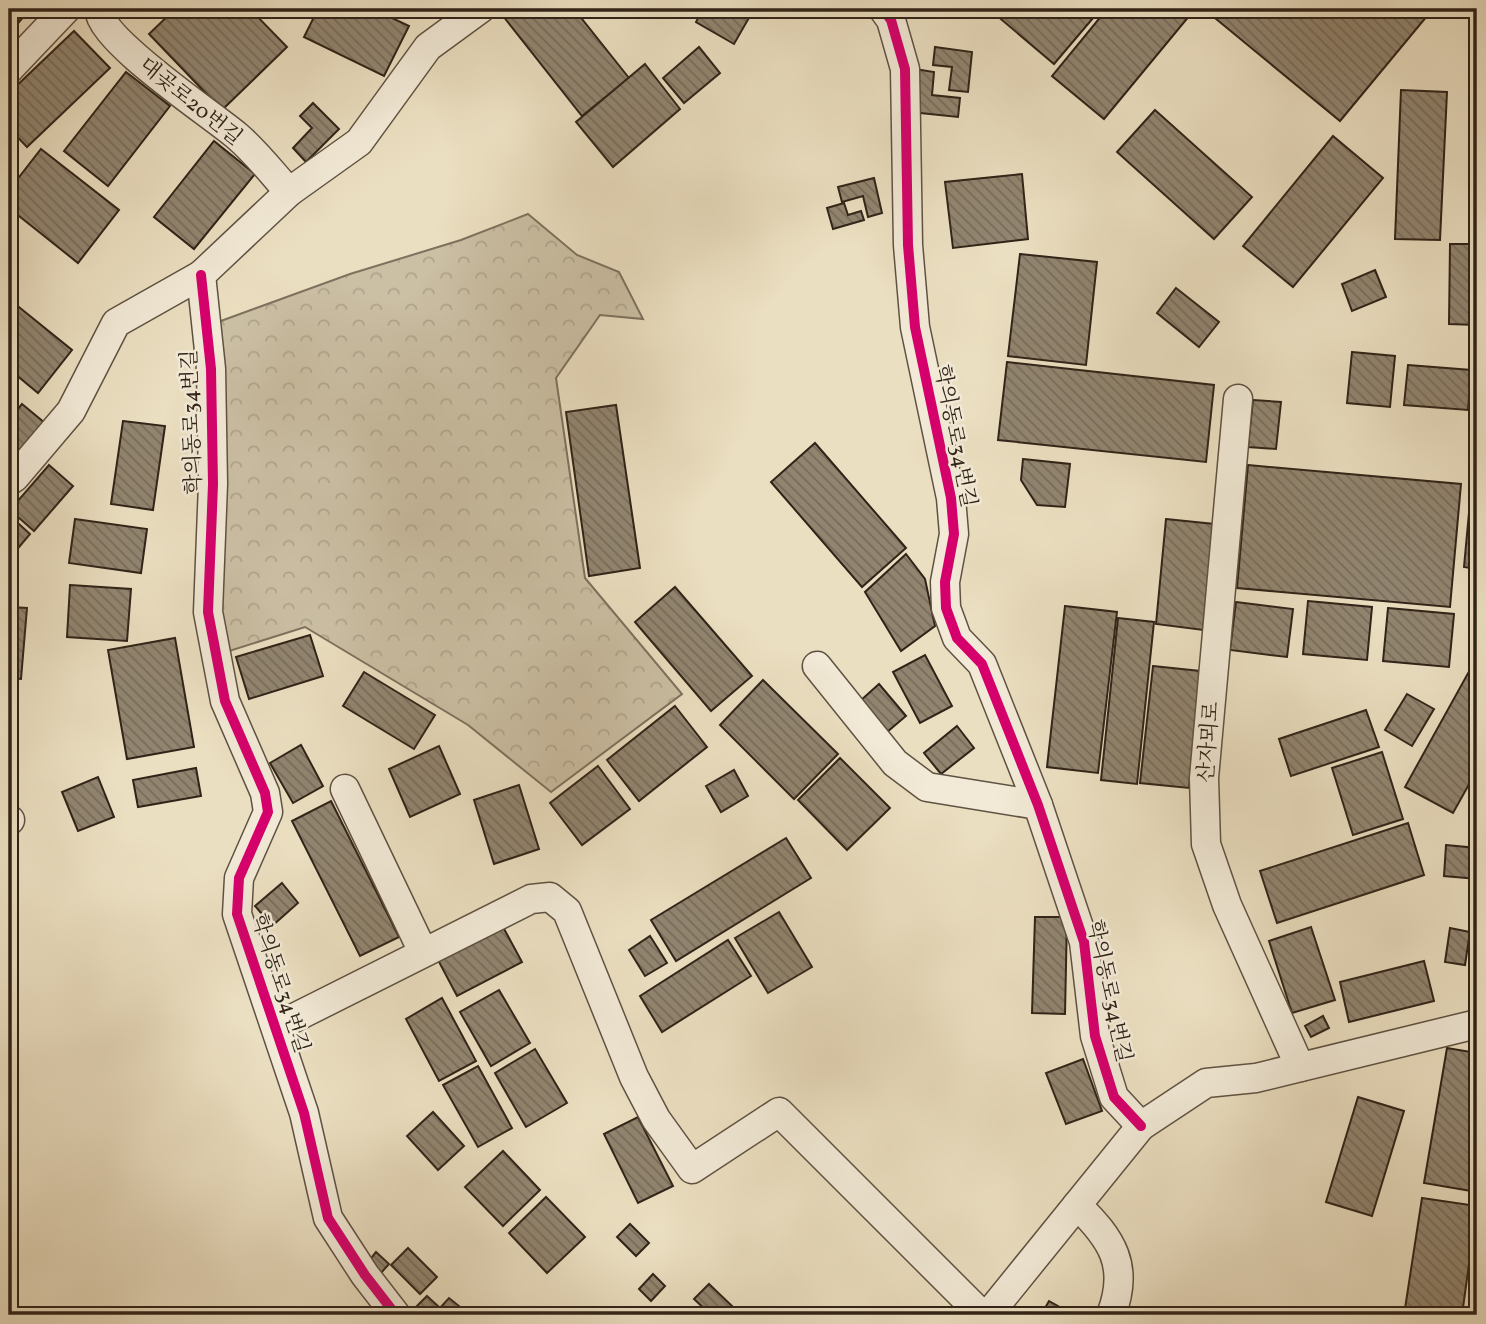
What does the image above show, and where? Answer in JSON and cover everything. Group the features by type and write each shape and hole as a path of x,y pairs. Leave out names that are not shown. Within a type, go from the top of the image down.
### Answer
{"street":[{"path":"9,69 66,9"},
{"name":"대곶로20번길","path":"99,9 99,17 123,47 239,138 289,192"},
{"path":"9,481 71,411 116,323 201,275 289,192 359,142 428,47 480,9"},
{"name":"학의동로34번길","path":"883,9 891,20 905,69 908,245 915,327 951,498 954,534 945,582 946,608 957,638 982,664 1038,805 1084,942 1095,1036 1114,1097 1141,1126"},
{"name":"학의동로34번길","path":"201,275 211,369 213,484 208,611 225,701 265,793 268,812 239,877 237,914 304,1113 328,1218 365,1275 396,1315"},
{"name":"산자뫼로","path":"1238,399 1204,778 1206,844 1227,905 1300,1067"},
{"path":"817,666 895,763 927,787 1038,805"},
{"path":"345,789 424,952"},
{"path":"275,1027 531,899 550,897 566,911 634,1077 656,1119 692,1169 779,1112 982,1315"},
{"path":"988,1315 1141,1126 1206,1083 1256,1078 1477,1024"},
{"path":"1077,1205 1101,1228 1111,1245 1120,1285 1111,1315"}],"green space":[{"path":"528,214 577,255 619,272 643,319 600,315 556,378 585,578 682,694 551,792 468,725 305,627 223,653 216,601 218,322 350,274 461,240"}],"building":[{"path":"9,9 30,9 9,34"},
{"path":"175,9 250,9 287,47 222,110 149,34"},
{"path":"318,9 373,9 409,26 384,76 304,37"},
{"path":"512,9 574,9 629,78 582,116 503,16"},
{"path":"703,9 754,9 734,44 696,22"},
{"path":"989,9 1097,9 1099,11 1054,64"},
{"path":"1107,9 1195,9 1104,119 1052,76"},
{"path":"1204,9 1431,9 1432,10 1340,121"},
{"path":"74,31 110,68 27,147 9,128 9,93"},
{"path":"699,47 720,73 684,103 663,78"},
{"path":"935,47 972,52 968,92 949,90 952,67 933,65"},
{"path":"645,64 680,109 613,167 576,122"},
{"path":"915,69 934,72 932,95 960,98 958,117 911,112"},
{"path":"126,72 170,106 108,186 64,151"},
{"path":"1401,90 1447,92 1440,240 1395,239"},
{"path":"313,103 339,129 306,162 293,148 312,128 300,116"},
{"path":"1155,110 1252,197 1214,239 1117,152"},
{"path":"1333,136 1383,178 1293,287 1243,246"},
{"path":"214,141 255,174 194,249 154,217"},
{"path":"41,149 119,210 78,263 9,208 9,190"},
{"path":"1022,174 1028,239 953,248 945,182"},
{"path":"874,178 882,213 868,217 863,196 842,202 838,187"},
{"path":"844,203 848,215 861,211 864,220 833,229 827,208"},
{"path":"1450,244 1477,244 1477,325 1449,324"},
{"path":"1020,254 1097,262 1086,365 1008,356"},
{"path":"1375,270 1386,297 1352,311 1342,284"},
{"path":"1176,288 1219,322 1199,347 1157,313"},
{"path":"9,299 72,350 38,393 9,369"},
{"path":"1352,352 1395,356 1390,407 1347,403"},
{"path":"1007,362 1214,385 1206,462 998,440"},
{"path":"1408,365 1471,370 1468,410 1404,405"},
{"path":"9,392 17,399 9,410"},
{"path":"1253,400 1281,402 1276,449 1248,447"},
{"path":"22,404 46,424 12,465 9,462 9,420"},
{"path":"616,405 640,568 589,576 566,412"},
{"path":"123,421 165,426 153,510 111,504"},
{"path":"815,443 906,548 862,587 771,482"},
{"path":"1023,459 1070,464 1065,507 1037,505 1021,480"},
{"path":"49,465 73,486 34,531 10,510"},
{"path":"1248,465 1461,484 1450,607 1237,588"},
{"path":"1472,480 1477,480 1477,569 1464,567"},
{"path":"75,519 147,529 141,573 69,563"},
{"path":"1166,519 1214,524 1203,630 1156,624"},
{"path":"19,524 30,534 9,559 9,536"},
{"path":"906,554 925,579 935,626 901,651 865,592"},
{"path":"70,585 131,589 127,641 67,637"},
{"path":"675,587 752,676 711,711 635,622"},
{"path":"1308,601 1372,607 1367,660 1303,654"},
{"path":"1236,602 1293,609 1287,657 1230,650"},
{"path":"1065,606 1117,612 1098,773 1047,767"},
{"path":"9,607 27,608 21,679 9,678"},
{"path":"1388,608 1454,614 1449,667 1383,661"},
{"path":"1118,618 1154,622 1137,784 1101,780"},
{"path":"310,635 323,676 249,699 236,657"},
{"path":"175,638 194,747 127,759 108,650"},
{"path":"925,655 952,706 920,723 893,672"},
{"path":"1477,657 1477,770 1453,813 1405,787"},
{"path":"1153,666 1200,671 1189,788 1140,783"},
{"path":"364,672 435,715 414,749 343,706"},
{"path":"763,680 838,754 794,799 720,725"},
{"path":"879,684 906,716 887,732 860,701"},
{"path":"1407,694 1434,709 1412,746 1385,730"},
{"path":"675,706 707,747 639,801 607,760"},
{"path":"1366,710 1379,747 1291,776 1279,739"},
{"path":"957,726 974,748 941,774 924,753"},
{"path":"301,745 323,786 293,803 270,763"},
{"path":"439,746 460,794 410,817 389,769"},
{"path":"1382,752 1403,819 1353,835 1332,768"},
{"path":"840,758 890,808 847,850 798,800"},
{"path":"598,766 630,809 582,845 550,803"},
{"path":"196,768 201,796 138,807 133,780"},
{"path":"734,770 748,796 721,812 706,786"},
{"path":"98,777 114,817 78,831 62,792"},
{"path":"519,785 539,849 494,864 474,800"},
{"path":"331,801 399,937 360,956 292,821"},
{"path":"1408,823 1424,875 1277,923 1260,871"},
{"path":"786,838 811,878 676,961 651,920"},
{"path":"1446,845 1477,848 1477,879 1444,876"},
{"path":"282,883 298,903 272,926 255,906"},
{"path":"779,912 812,967 768,993 735,938"},
{"path":"1035,917 1067,917 1065,1014 1032,1013"},
{"path":"503,927 522,962 457,996 438,960"},
{"path":"1311,927 1335,1000 1292,1013 1269,941"},
{"path":"1450,928 1470,932 1465,965 1445,962"},
{"path":"650,936 667,963 645,976 629,950"},
{"path":"728,940 751,976 662,1032 640,996"},
{"path":"1424,961 1434,1001 1349,1022 1340,982"},
{"path":"499,990 530,1043 491,1066 460,1012"},
{"path":"442,998 476,1061 439,1081 406,1019"},
{"path":"1323,1016 1329,1028 1311,1037 1305,1026"},
{"path":"1447,1048 1477,1053 1477,1192 1424,1183"},
{"path":"535,1049 567,1103 526,1127 495,1073"},
{"path":"1083,1059 1102,1111 1066,1124 1046,1073"},
{"path":"478,1066 512,1128 478,1147 443,1085"},
{"path":"1358,1097 1404,1111 1372,1216 1326,1202"},
{"path":"433,1112 464,1146 438,1170 407,1136"},
{"path":"638,1117 673,1186 638,1203 604,1134"},
{"path":"503,1151 540,1190 503,1226 465,1187"},
{"path":"546,1197 585,1237 547,1273 509,1233"},
{"path":"1422,1198 1477,1206 1462,1315 1404,1315"},
{"path":"630,1224 649,1243 636,1256 617,1237"},
{"path":"408,1248 437,1277 420,1294 391,1265"},
{"path":"376,1252 389,1264 380,1274 367,1263"},
{"path":"653,1274 665,1286 651,1301 639,1289"},
{"path":"709,1284 732,1306 723,1315 711,1315 694,1299"},
{"path":"427,1296 440,1308 449,1298 459,1306 451,1315 421,1315 414,1309"},
{"path":"1049,1301 1074,1315 1041,1315"}],"cycle path":[{"path":"883,9 891,20 905,69 908,245 915,327 951,498 954,534 945,582 946,608 957,638 982,664 1038,805 1084,942 1095,1036 1114,1097 1141,1126"},
{"path":"201,275 211,369 213,484 208,612 225,701 265,793 268,812 239,878 237,914 304,1113 328,1218 365,1275 396,1315"}]}
